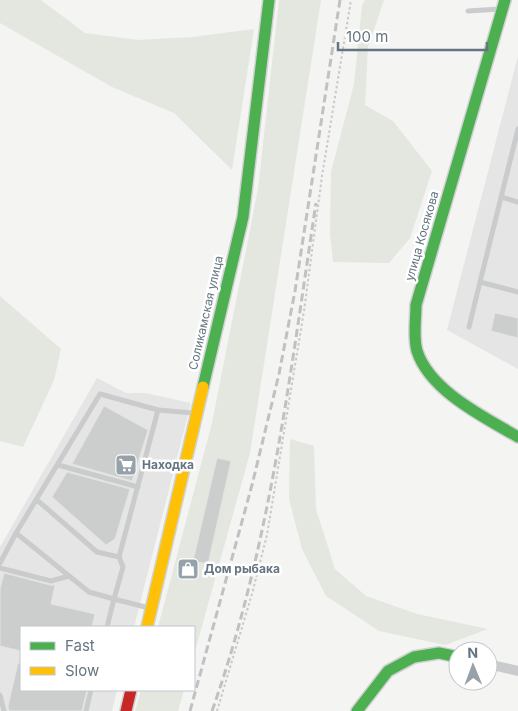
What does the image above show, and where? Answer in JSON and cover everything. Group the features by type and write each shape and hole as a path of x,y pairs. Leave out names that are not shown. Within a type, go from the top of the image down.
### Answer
{"main road":[{"name":"Соликамская улица","path":"147,626 243,217 269,0"},
{"name":"улица Косякова","path":"504,4 416,304 417,350 423,366 438,385 489,420 518,437"},
{"path":"357,711 388,671 414,657 439,653 448,655"},
{"path":"126,711 131,691"}],"street":[{"path":"498,666 518,671"}],"lane":[{"path":"468,11 504,4"},
{"path":"468,327 518,128"},
{"path":"501,197 518,202"},
{"path":"480,282 518,292"},
{"path":"0,563 16,533 100,394 158,410 196,413"},
{"path":"107,626 123,567 119,557 158,410"},
{"path":"58,465 138,487"},
{"path":"37,500 97,552 119,557"},
{"path":"16,533 88,592 152,609"},
{"path":"0,568 51,580 69,576"},
{"path":"86,711 91,691"},
{"path":"0,695 4,711"}],"path":[{"path":"217,711 252,594 267,535 303,321 322,176 351,0"}],"shaded area":[{"path":"0,0 41,0 85,33 138,40 193,37 254,29 232,170 174,113 112,87 0,23"},
{"path":"279,0 321,0 250,453 195,651 195,626 158,626 212,423 258,189"},
{"path":"365,0 384,0 368,47 365,105 393,121 432,171 410,238 389,263 333,262 330,233 331,172 354,84 362,6"},
{"path":"518,56 518,369 447,330"},
{"path":"0,296 61,349 54,380 23,447 0,441"},
{"path":"97,378 126,393 145,393 191,403 134,626 20,626 20,691 117,691 112,711 0,711 0,547"},
{"path":"290,439 314,446 316,509 335,569 366,596 417,614 488,629 456,641 448,641 448,644 445,645 379,631 326,596 302,549 289,499"},
{"path":"141,691 184,691 178,711 135,711"}],"building":[{"path":"495,313 518,318 518,338 491,331"},
{"path":"104,406 148,430 132,481 72,464"},
{"path":"217,458 231,461 208,564 193,561"},
{"path":"67,472 130,489 115,539 106,545 52,497"},
{"path":"4,573 55,585 51,604 95,614 92,626 20,626 20,651 0,646 0,589"},
{"path":"18,663 20,663 20,691 87,691 82,711 9,711 8,706"}],"railway":[{"path":"190,711 252,485 279,374 295,291 340,0"},
{"path":"212,711 232,649 264,523 287,396 316,203"}],"traffic: fast":[{"path":"203,387 243,217 269,0"},
{"path":"505,0 416,305 415,334 417,351 433,378 460,402 518,437"},
{"path":"357,711 388,671 414,657 439,653 448,655"}],"traffic: slow":[{"path":"147,626 203,387"}],"traffic: jam":[{"path":"126,711 131,691"}],"place":[{"name":"Находка","path":"126,465"},
{"name":"Дом рыбака","path":"188,569"}]}
